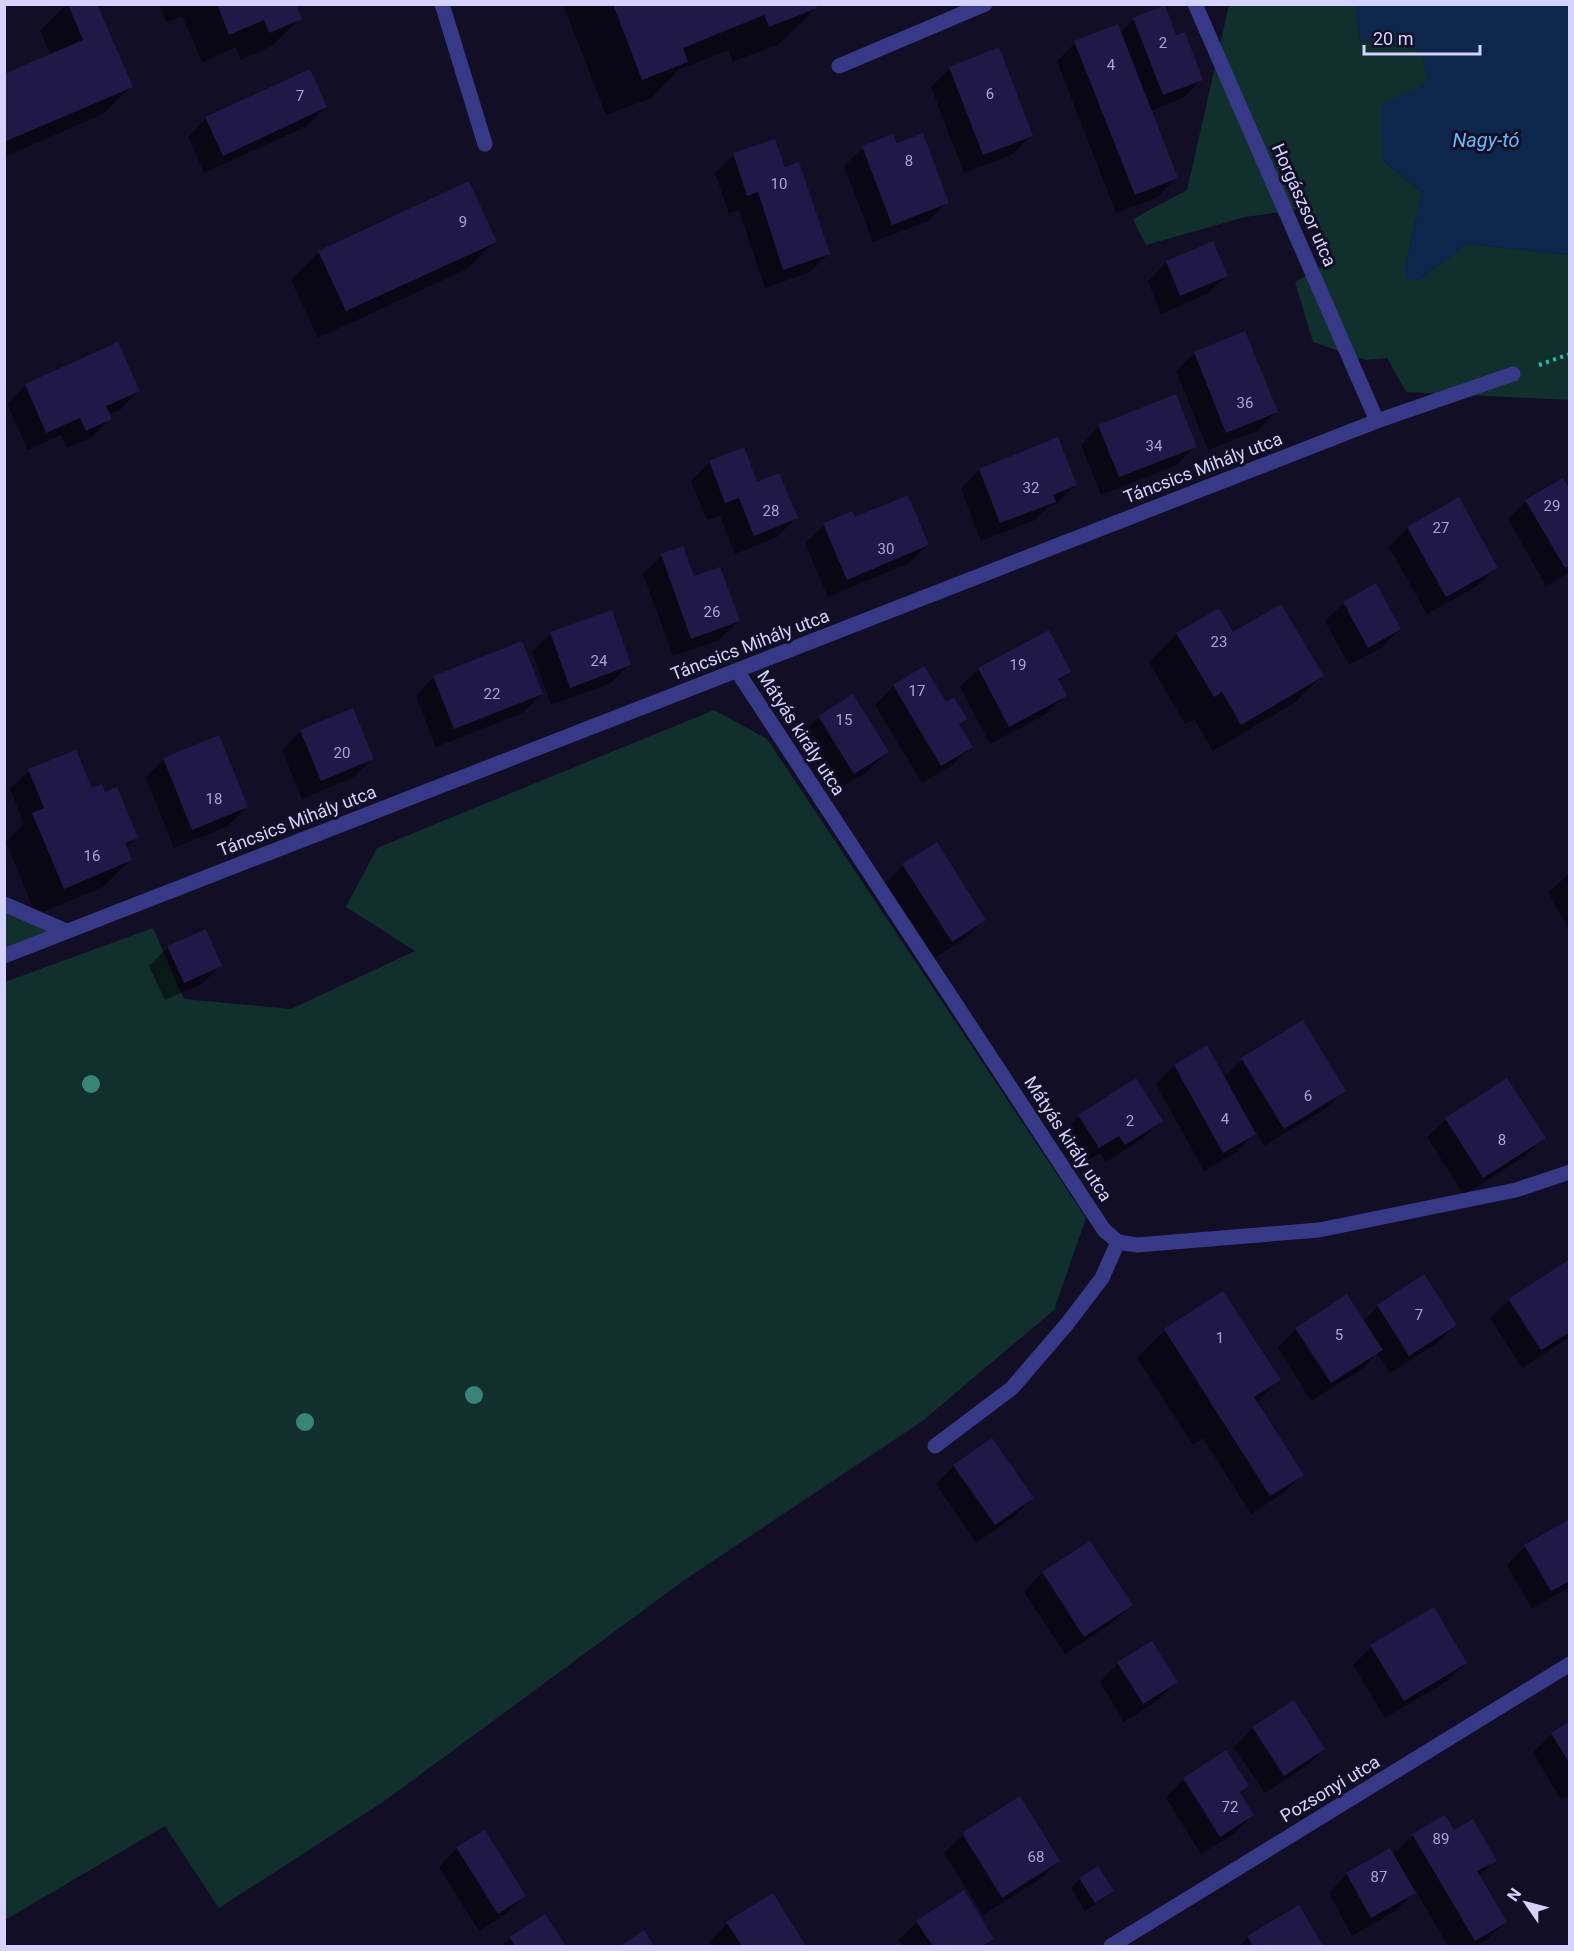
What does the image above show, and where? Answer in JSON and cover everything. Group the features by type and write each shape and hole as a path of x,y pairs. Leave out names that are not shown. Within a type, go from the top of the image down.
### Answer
{"street":[{"path":"442,4 485,144"},
{"path":"839,66 985,4"},
{"name":"Horgászsor utca","path":"1196,4 1377,421"},
{"name":"Táncsics Mihály utca","path":"4,956 1377,421 1513,374"},
{"name":"Mátyás király utca","path":"736,671 1104,1230 1118,1242"},
{"path":"4,904 66,931"},
{"path":"935,1446 1012,1388 1067,1324 1102,1278 1118,1242 1137,1245 1319,1230 1516,1190 1569,1172"},
{"name":"Pozsonyi utca","path":"1111,1947 1569,1664"}],"green space":[{"path":"1229,5 1356,5 1360,40 1422,50 1428,80 1421,87 1383,161 1422,192 1405,267 1419,280 1467,244 1569,255 1569,400 1406,392 1387,358 1366,360 1313,342 1295,282 1333,260 1301,209 1245,217 1146,245 1133,219 1187,190"},
{"path":"714,710 767,739 1086,1218 1054,1310 921,1422 683,1581 383,1802 219,1908 165,1826 5,1920 5,982 153,928 184,999 291,1009 415,951 346,907 377,848"},
{"path":"5,909 53,931 5,951"}],"water":[{"name":"Nagy-tó","path":"1356,5 1569,5 1569,255 1467,244 1419,280 1406,279 1405,267 1422,192 1383,161 1381,104 1421,87 1428,80 1421,50 1360,40"}],"building":[{"path":"68,4 97,4 133,87 4,142 4,74 83,40"},
{"path":"217,4 296,4 302,19 269,33 264,20 229,35"},
{"path":"613,4 816,4 817,8 769,27 764,15 683,48 688,62 642,80"},
{"path":"1165,5 1176,35 1185,32 1203,80 1163,95 1133,18"},
{"path":"1118,24 1178,178 1135,195 1074,41"},
{"path":"999,47 1033,136 983,155 949,67"},
{"path":"310,69 327,107 223,156 205,117"},
{"path":"923,133 949,203 892,225 862,146 893,134 897,143"},
{"path":"775,139 785,167 799,162 830,254 783,270 758,192 747,196 733,153"},
{"path":"469,181 497,242 346,311 318,251"},
{"path":"1213,241 1228,276 1180,296 1166,261"},
{"path":"1245,331 1278,412 1226,433 1194,352"},
{"path":"118,342 140,391 106,406 112,419 86,431 80,418 46,433 25,384"},
{"path":"1176,394 1197,447 1119,477 1098,425"},
{"path":"1058,437 1077,485 1053,495 1056,502 1000,523 979,469"},
{"path":"744,447 757,482 779,473 798,518 754,536 739,498 725,503 709,461"},
{"path":"1563,478 1570,490 1570,566 1565,568 1525,500"},
{"path":"908,495 929,545 847,580 823,523 852,511 855,517"},
{"path":"1459,497 1498,568 1446,597 1407,527"},
{"path":"683,546 694,576 720,567 740,621 691,639 661,554"},
{"path":"1376,583 1401,629 1368,648 1343,602"},
{"path":"1281,604 1324,676 1241,725 1222,692 1214,697 1176,633 1219,608 1233,632"},
{"path":"612,610 631,665 570,688 550,632"},
{"path":"1049,630 1071,672 1058,679 1067,696 1009,727 978,668"},
{"path":"522,641 543,694 454,729 433,676"},
{"path":"924,666 946,702 954,697 967,719 959,724 973,747 941,766 893,685"},
{"path":"853,694 889,752 854,774 818,716"},
{"path":"353,708 374,759 321,781 300,730"},
{"path":"219,735 248,807 192,830 163,758"},
{"path":"76,750 92,788 102,784 105,792 117,787 138,838 125,843 132,860 64,889 32,813 44,808 28,769"},
{"path":"937,842 986,920 952,942 902,864"},
{"path":"206,929 222,966 184,983 167,946"},
{"path":"1303,1020 1346,1091 1284,1129 1241,1058"},
{"path":"1207,1045 1256,1134 1223,1153 1174,1065"},
{"path":"1136,1078 1163,1121 1125,1145 1119,1136 1099,1148 1078,1115"},
{"path":"1507,1078 1546,1138 1483,1178 1445,1118"},
{"path":"1570,1259 1570,1332 1541,1350 1508,1299"},
{"path":"1424,1274 1457,1325 1409,1356 1377,1305"},
{"path":"1223,1291 1281,1380 1254,1397 1304,1475 1270,1496 1164,1329"},
{"path":"1347,1294 1383,1350 1331,1383 1295,1328"},
{"path":"992,1438 1034,1498 995,1525 953,1465"},
{"path":"1570,1519 1570,1581 1551,1591 1524,1545"},
{"path":"1090,1541 1133,1605 1084,1637 1042,1572"},
{"path":"1434,1607 1467,1663 1404,1701 1370,1645"},
{"path":"1152,1641 1178,1682 1143,1704 1117,1662"},
{"path":"1294,1700 1325,1749 1284,1776 1252,1727"},
{"path":"1570,1721 1570,1764 1551,1733"},
{"path":"1226,1750 1249,1786 1240,1792 1254,1815 1220,1837 1183,1778"},
{"path":"1020,1796 1060,1861 1002,1898 962,1833"},
{"path":"1445,1815 1454,1830 1473,1819 1497,1861 1477,1871 1507,1922 1475,1941 1412,1834"},
{"path":"485,1830 526,1896 498,1914 456,1847"},
{"path":"1390,1848 1416,1893 1371,1918 1346,1873"},
{"path":"1098,1866 1114,1891 1095,1903 1079,1878"},
{"path":"964,1890 994,1939 982,1946 933,1946 916,1921"},
{"path":"773,1893 806,1946 742,1946 726,1922"},
{"path":"1299,1905 1323,1946 1253,1946 1247,1936"},
{"path":"545,1914 566,1946 515,1946 509,1937"},
{"path":"644,1930 654,1946 620,1946"}]}
